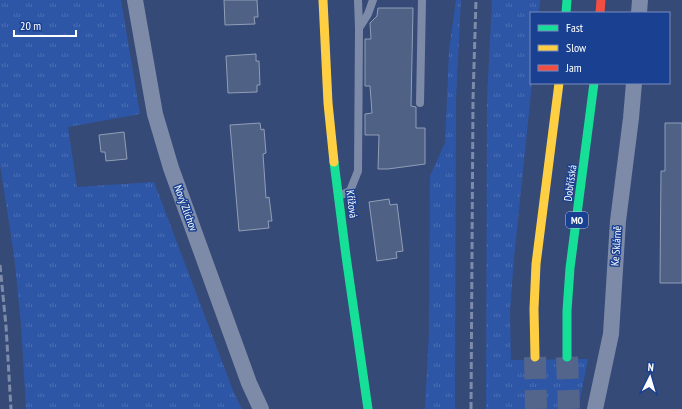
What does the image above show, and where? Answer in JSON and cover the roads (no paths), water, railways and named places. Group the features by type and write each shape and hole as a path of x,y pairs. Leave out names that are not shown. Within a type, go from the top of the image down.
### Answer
{"main road":[{"name":"Křížová","path":"322,0 329,121 368,409"},
{"path":"566,12 567,0"},
{"path":"600,12 601,0"},
{"name":"Dobříšská","path":"535,357 534,309 536,264 559,84"},
{"name":"Dobříšská","path":"566,357 570,268 594,84"}],"street":[{"name":"Nový Zlíchov","path":"135,0 155,114 171,168 249,383 261,409"},
{"path":"639,12 640,0"},
{"name":"Ke Sklárně","path":"595,409 611,334 618,221 634,84"}],"lane":[{"path":"338,196 350,191 358,170 358,0"},
{"path":"359,28 368,14 373,0"},
{"path":"420,103 422,0"}],"tunnel":[{"path":"535,357 536,409"},
{"path":"567,357 569,409"}],"railway":[{"path":"471,409 473,99 476,0"},
{"path":"0,265 6,326 11,409"}]}
